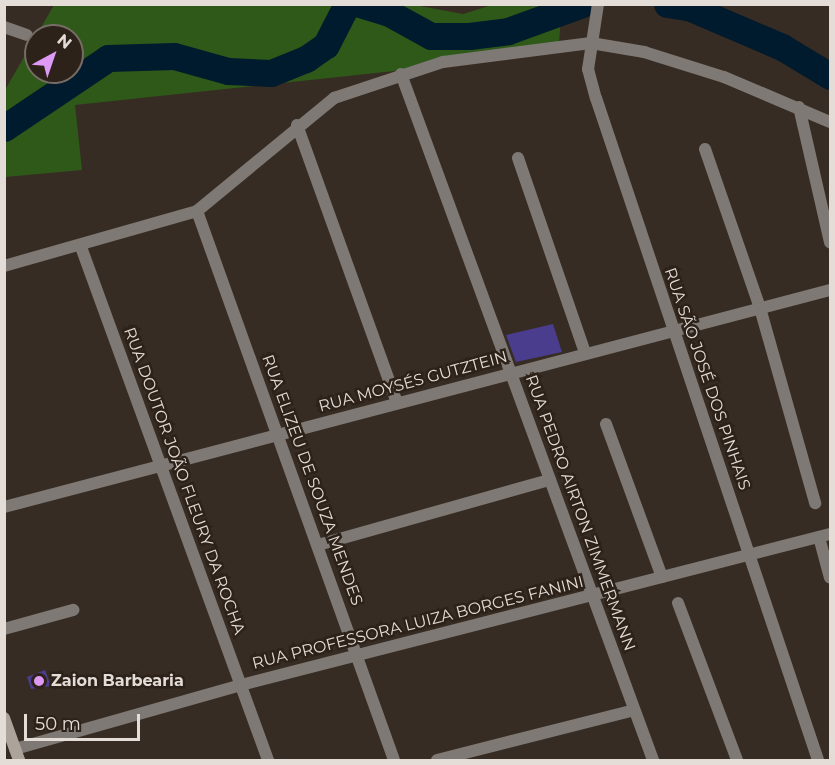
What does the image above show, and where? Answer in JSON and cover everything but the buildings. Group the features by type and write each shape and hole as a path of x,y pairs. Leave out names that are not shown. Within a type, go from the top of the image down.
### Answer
{"main road":[{"path":"4,718 17,755"}],"street":[{"name":"RUA SÃO JOSÉ DOS PINHAIS","path":"598,4 588,69 596,98 818,760"},
{"path":"4,27 24,34"},
{"path":"4,266 81,247 197,211 297,124 334,98 400,74 443,62 591,43 644,52 690,66 799,107 831,122"},
{"name":"RUA PEDRO AIRTON ZIMMERMANN","path":"400,74 653,760"},
{"path":"799,107 831,242"},
{"path":"297,124 397,403"},
{"path":"705,149 760,308 815,503"},
{"path":"518,158 585,353"},
{"name":"RUA ELIZEU DE SOUZA MENDES","path":"197,211 394,760"},
{"name":"RUA DOUTOR JOÃO FLEURY DA ROCHA","path":"81,247 163,466 268,760"},
{"name":"RUA MOYSÉS GUTZTEIN","path":"4,507 831,290"},
{"path":"606,424 662,577"},
{"path":"318,545 550,480"},
{"path":"825,535 831,578"},
{"name":"RUA PROFESSORA LUIZA BORGES FANINI","path":"17,755 241,685 825,535"},
{"path":"678,603 737,760"},
{"path":"4,629 73,610"},
{"path":"436,760 634,710"}],"green space":[{"path":"409,4 463,14 492,5 562,5 559,42 460,64 75,105 82,170 5,177 5,90 24,57 24,84 84,84 84,24 43,24 54,5"}],"waterway":[{"path":"4,128 108,58 174,56 228,71 271,73 306,59 326,45 347,4"},
{"path":"360,4 389,13 431,36 469,36 508,31 582,4"},
{"path":"667,4 691,8 782,47 830,76"}],"place":[{"name":"Zaion Barbearia","path":"39,681"}]}
